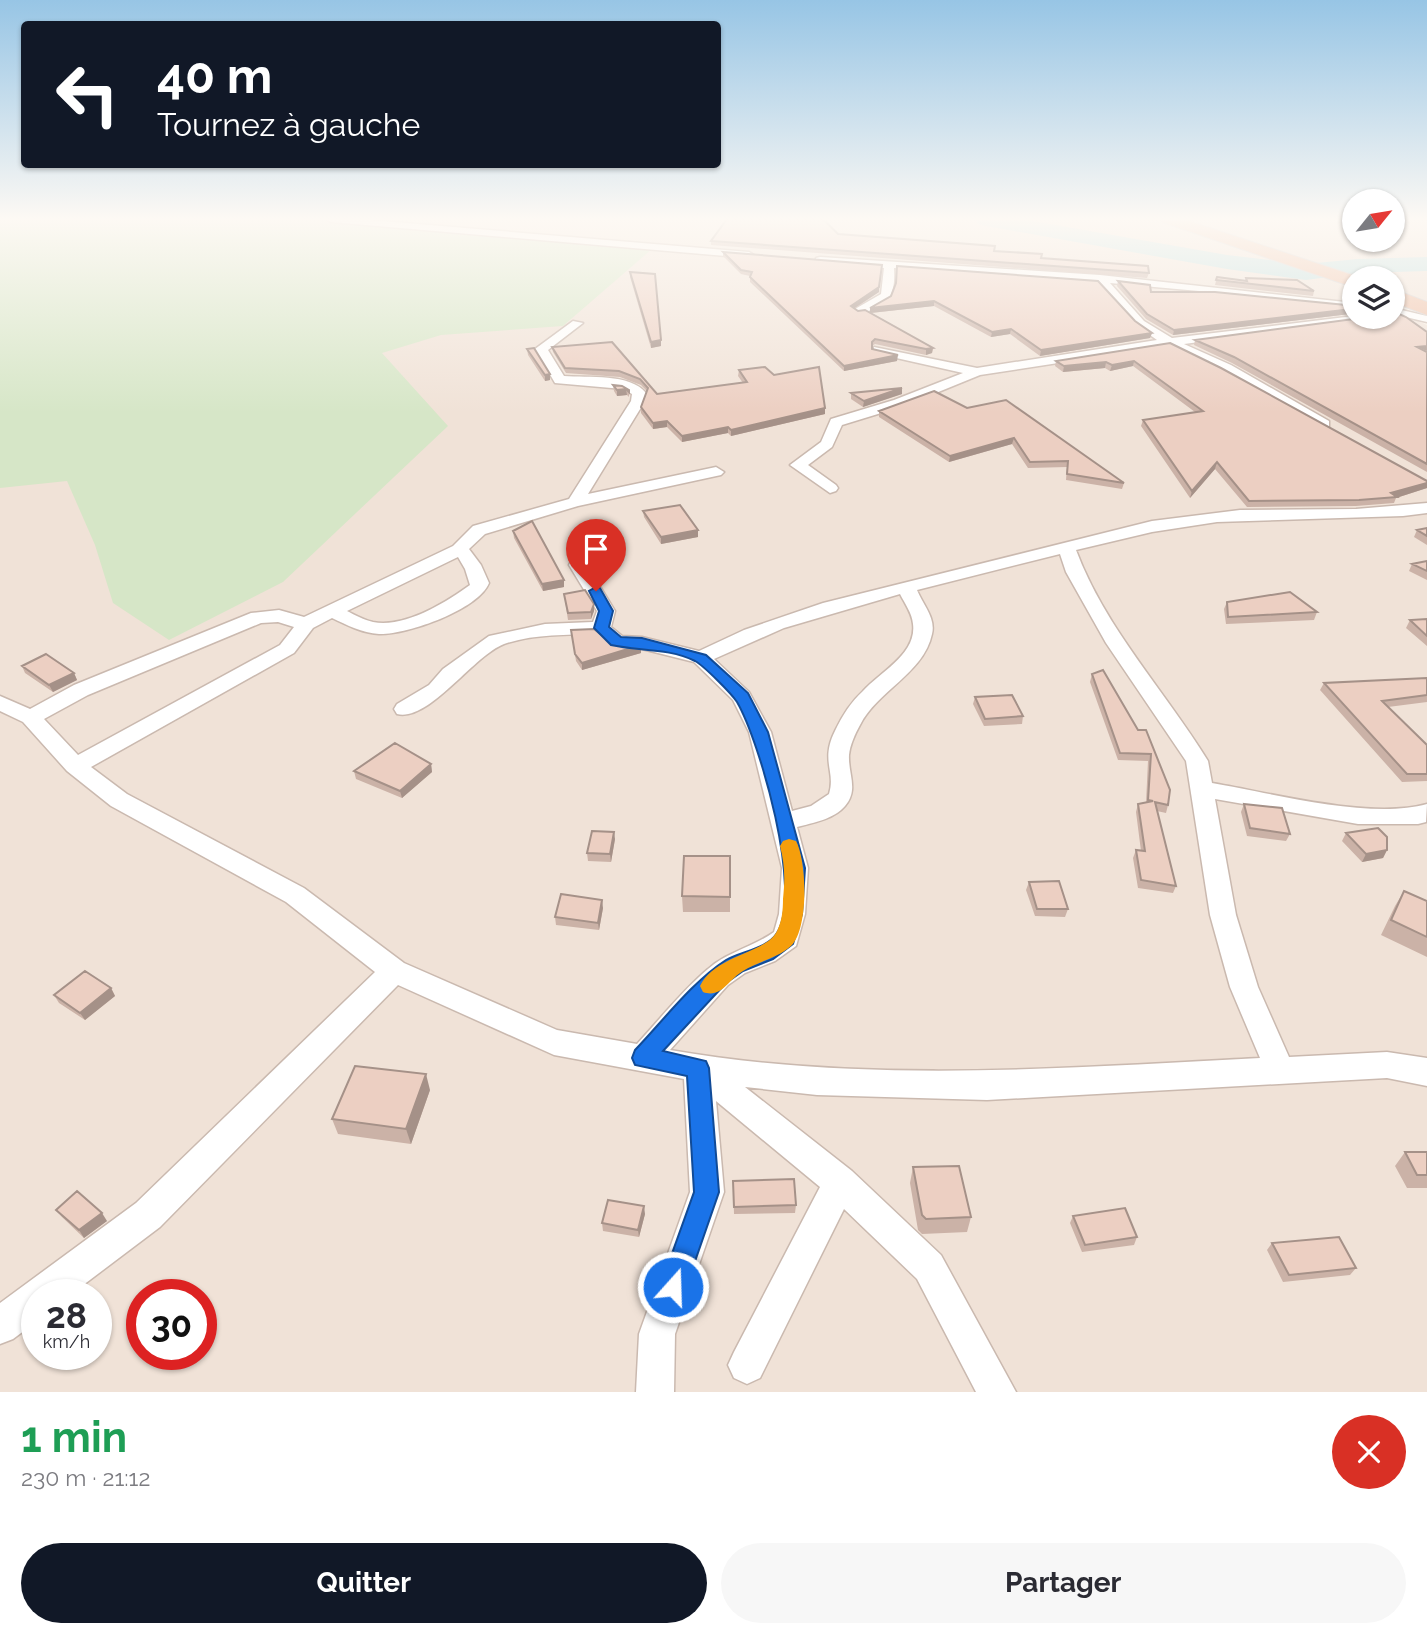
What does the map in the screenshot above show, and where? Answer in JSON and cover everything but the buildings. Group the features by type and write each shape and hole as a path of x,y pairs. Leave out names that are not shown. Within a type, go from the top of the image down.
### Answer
{"highway":[{"path":"1405,300 1427,309"}],"street":[{"path":"859,311 885,299 891,291 890,284"},
{"path":"1105,284 1140,323 1170,342 1254,384 1338,432"},
{"path":"1166,284 1256,292 1342,304"},
{"path":"1405,314 1427,319"},
{"path":"830,488 798,465 827,444 836,422 899,403 977,372 1170,342 1342,321"},
{"path":"575,502 638,401 639,393 624,385 560,380 541,349 577,323"},
{"path":"878,350 977,372"},
{"path":"1254,384 1281,385"},
{"path":"75,766 287,649 297,639 305,624 459,550 479,530 575,502 716,472"},
{"path":"701,658 749,633 862,597 1161,523 1241,515 1385,515 1427,508"},
{"path":"590,541 579,565 582,580 596,591 606,611 601,628"},
{"path":"1066,547 1075,572 1104,625 1197,761 1223,915 1244,987 1280,1070"},
{"path":"332,611 377,628 396,628 416,621 478,588 480,583 474,569 466,554 459,550"},
{"path":"783,822 816,813 839,798 843,781 837,759 845,734 861,705 895,674 920,643 924,624 918,604 908,587"},
{"path":"31,717 81,690 258,617 279,616 305,624"},
{"path":"405,709 436,690 450,673 496,640 545,630 601,628 617,642 642,643 701,658 742,696 760,732 795,868 792,914 786,938 765,953 735,965 718,977 643,1058"},
{"path":"0,703 31,717 75,766 120,800 295,895 394,971 554,1042 698,1068 817,1081 987,1086 1387,1065 1427,1072"},
{"path":"1201,789 1358,816 1418,816 1427,812"},
{"path":"62,1279 148,1214 394,971"},
{"path":"698,1068 840,1182 929,1267 997,1392"},
{"path":"655,1392 657,1334 707,1192 698,1068"},
{"path":"747,1365 840,1182"},
{"path":"0,1326 21,1310"}],"shaded area":[{"path":"0,284 1342,284 1342,329 1405,329 1405,315 1427,325 1427,1392 0,1392"},
{"path":"1405,284 1427,284 1427,305 1405,306"}],"green space":[{"path":"0,284 612,284 563,326 441,335 382,353 448,426 283,582 169,640 113,603 95,545 67,481 0,488"}],"slow traffic":[{"path":"710,986 735,965 765,953 786,938 792,914 795,868 789,846"}],"route":[{"path":"596,591 606,611 601,628 617,642 642,643 701,658 742,696 760,732 795,868 792,914 786,938 765,953 735,965 718,977 643,1058 698,1068 707,1192 673,1287"}]}
